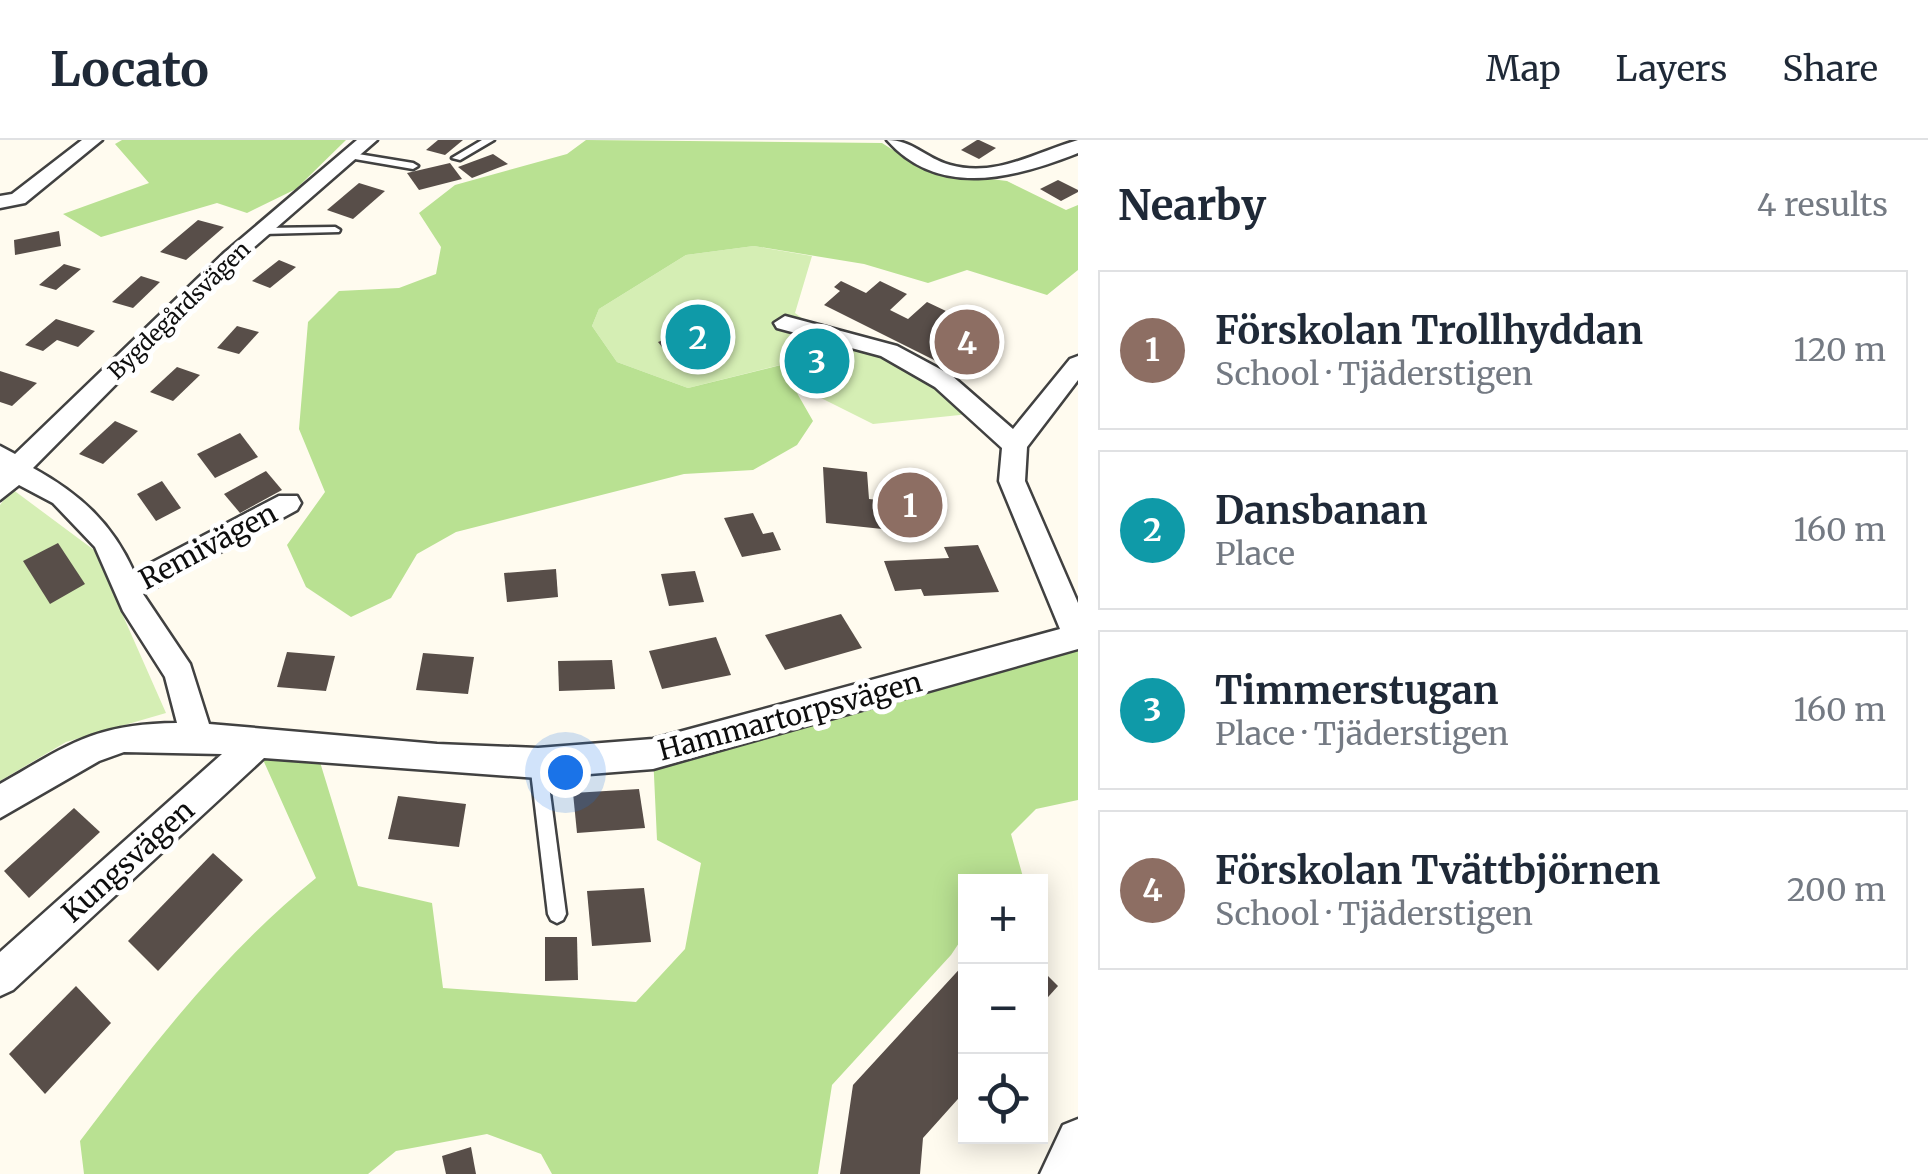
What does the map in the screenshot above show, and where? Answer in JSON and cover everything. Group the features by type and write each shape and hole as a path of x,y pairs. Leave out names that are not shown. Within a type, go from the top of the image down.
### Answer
{"street":[{"path":"0,202 18,199 93,140"},
{"path":"896,140 919,162 968,174 1015,173 1078,146"},
{"name":"Bygdegårdsvägen","path":"5,472 230,258 360,148"},
{"path":"785,323 889,351 942,381 1015,445"},
{"path":"1077,367 1015,445 1012,481 1078,637"},
{"path":"5,472 62,496 106,541 128,589 179,674 197,736"},
{"name":"Remivägen","path":"128,589 288,502"},
{"name":"Hammartorpsvägen","path":"0,802 90,749 124,738 197,736 436,760 538,762 652,754 1078,637"},
{"name":"Kungsvägen","path":"0,977 256,744"},
{"path":"1062,1174 1078,1140"}],"lane":[{"path":"457,158 490,140"},
{"path":"360,148 413,166"},
{"path":"263,231 335,230"},
{"path":"538,762 557,914"}],"green space":[{"path":"122,140 346,140 296,189 247,213 217,203 101,237 63,214 149,183 115,144"},
{"path":"586,140 882,143 926,171 1007,181 1066,210 1078,205 1078,270 1047,295 967,270 928,283 864,264 754,246 686,255 599,309 592,326 617,362 688,388 781,365 813,421 797,445 753,470 684,474 456,532 417,554 391,598 351,617 306,587 287,545 325,492 299,429 308,322 339,291 399,288 436,274 441,247 419,213 455,185 567,154"},
{"path":"754,246 812,256 795,313 822,333 889,351 979,413 873,424 799,387 780,365 688,388 617,362 592,326 599,309 686,255"},
{"path":"12,489 94,550 166,713 66,742 0,781 0,505"},
{"path":"1078,637 1078,800 1036,809 1011,834 1022,874 958,874 958,944 832,1085 818,1174 552,1174 541,1154 487,1134 396,1151 368,1174 84,1174 80,1141 134,1070 249,938 316,878 256,744 316,749 358,886 432,903 443,988 636,1002 685,949 701,863 657,840 653,754"}],"building":[{"path":"438,140 463,140 445,155 426,150"},
{"path":"977,140 996,148 979,159 961,150"},
{"path":"493,154 508,164 472,178 458,167"},
{"path":"450,163 462,179 419,190 407,173"},
{"path":"1058,180 1078,192 1061,201 1040,189"},
{"path":"359,183 385,191 353,219 327,210"},
{"path":"198,220 224,227 186,260 160,252"},
{"path":"59,231 61,246 15,255 14,240"},
{"path":"279,260 296,267 270,288 252,281"},
{"path":"64,264 81,269 56,290 39,285"},
{"path":"141,276 160,282 133,308 112,302"},
{"path":"841,281 866,293 880,281 907,294 890,310 908,319 927,302 984,329 969,345 990,355 968,377 824,305 840,291 834,287"},
{"path":"56,319 95,331 78,347 57,340 43,351 25,345"},
{"path":"709,322 725,340 667,353 658,342"},
{"path":"237,326 259,332 239,354 217,348"},
{"path":"822,351 834,361 812,371 800,360"},
{"path":"177,367 200,375 173,401 150,392"},
{"path":"0,371 37,383 12,406 0,402"},
{"path":"115,421 138,431 103,464 79,454"},
{"path":"240,433 258,457 215,478 197,454"},
{"path":"823,467 867,472 869,499 898,502 901,531 826,523"},
{"path":"266,471 282,490 240,513 224,494"},
{"path":"162,481 181,508 156,521 137,494"},
{"path":"753,513 763,534 773,532 781,550 742,557 724,518"},
{"path":"58,543 85,584 50,604 23,561"},
{"path":"978,545 999,592 924,596 921,589 895,591 884,561 949,558 944,547"},
{"path":"556,569 558,597 507,602 504,573"},
{"path":"695,571 704,602 669,606 661,574"},
{"path":"841,614 862,648 785,670 765,635"},
{"path":"716,637 731,675 662,689 649,651"},
{"path":"287,652 335,656 326,691 277,687"},
{"path":"423,653 474,657 468,694 416,690"},
{"path":"612,660 615,689 559,691 558,661"},
{"path":"639,789 645,828 577,833 573,793"},
{"path":"398,796 466,804 459,847 388,839"},
{"path":"74,808 100,832 29,898 4,871"},
{"path":"213,853 243,880 158,971 128,941"},
{"path":"644,888 651,942 592,946 587,891"},
{"path":"545,937 577,937 578,980 545,981"},
{"path":"958,971 958,1099 923,1138 920,1174 840,1174 853,1085"},
{"path":"1048,976 1058,986 1048,997"},
{"path":"76,986 111,1023 45,1094 9,1054"},
{"path":"471,1147 476,1174 446,1174 442,1156"}],"place":[{"name":"Dansbanan","path":"698,337"},
{"name":"Förskolan Tvättbjörnen","path":"967,342"},
{"name":"Timmerstugan","path":"817,361"},
{"name":"Förskolan Trollhyddan","path":"910,505"}]}
